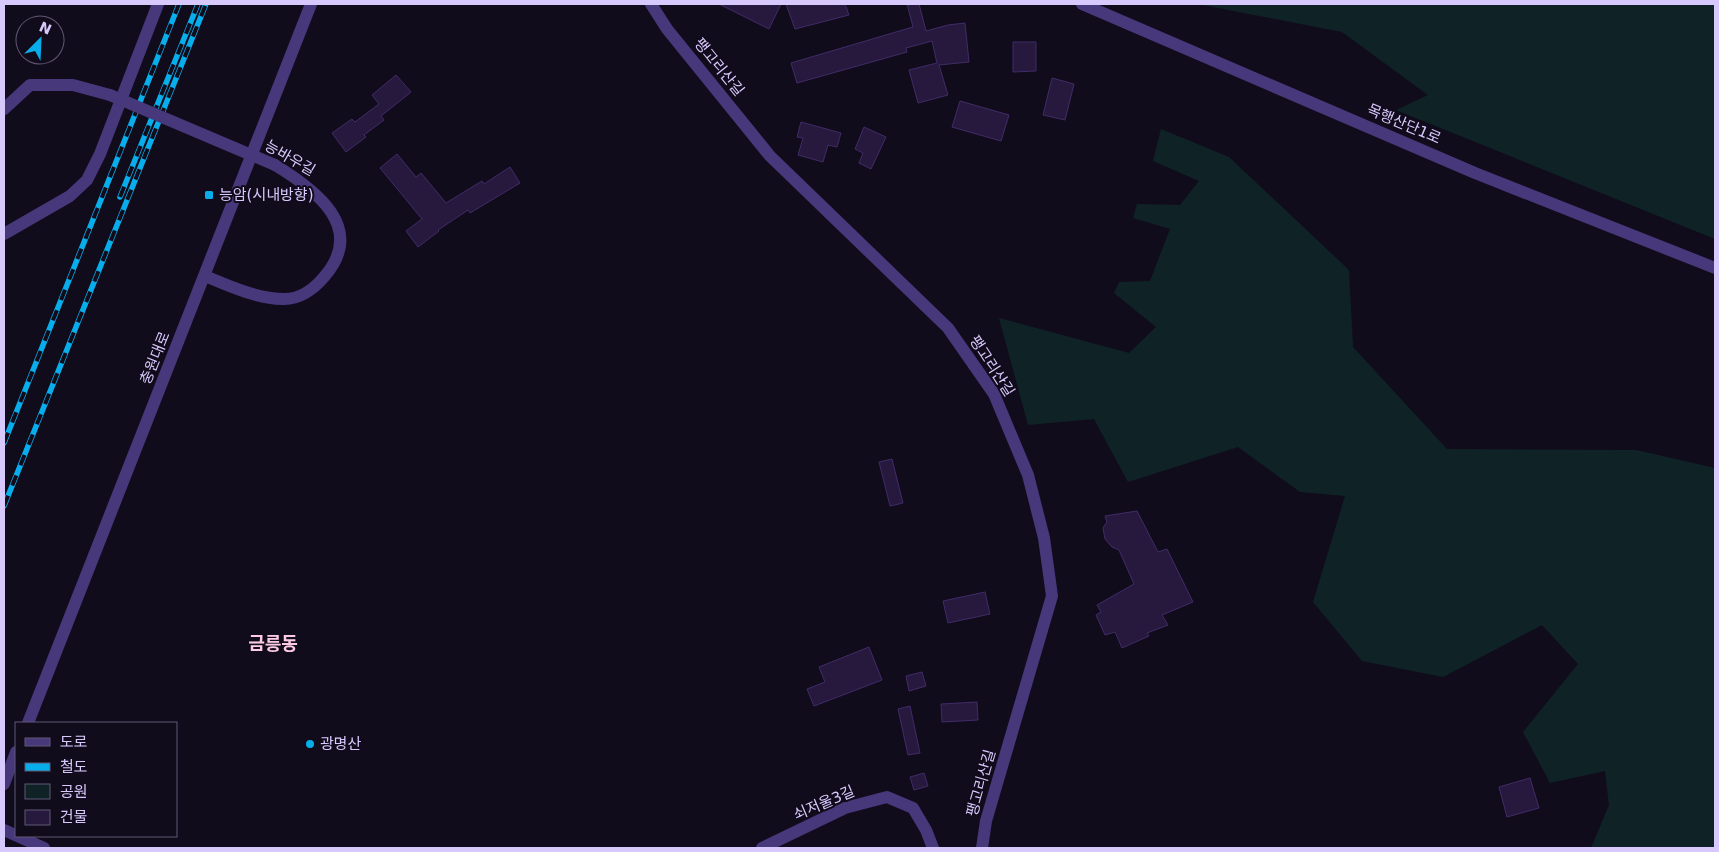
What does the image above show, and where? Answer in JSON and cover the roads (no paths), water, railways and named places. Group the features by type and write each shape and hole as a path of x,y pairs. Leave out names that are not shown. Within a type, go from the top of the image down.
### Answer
{"street":[{"path":"4,233 70,196 87,180 100,154 158,4"},
{"name":"충원대로","path":"28,722 311,4"},
{"name":"팽고리산길","path":"651,4 667,29 770,156 948,328 994,394 1028,475 1044,538 1052,596 986,821 982,848"},
{"name":"목행산단1로","path":"1082,4 1475,173 1715,268"},
{"name":"능바우길","path":"4,109 30,85 73,85 110,95 275,165 305,184 324,200 336,222 341,242 335,266 314,290 283,300 243,292 205,276"},
{"path":"4,784 15,755"},
{"name":"쇠저울3길","path":"762,848 845,808 887,797 913,808 926,830 933,848"},
{"path":"20,837 44,848"}],"railway":[{"path":"4,443 179,4"},
{"path":"120,197 198,4"},
{"path":"4,506 206,4"}],"place":[{"name":"능암(시내방향)","path":"209,195"},
{"name":"광명산","path":"310,744"}],"district":[{"name":"금릉동","path":"273,643"}]}
